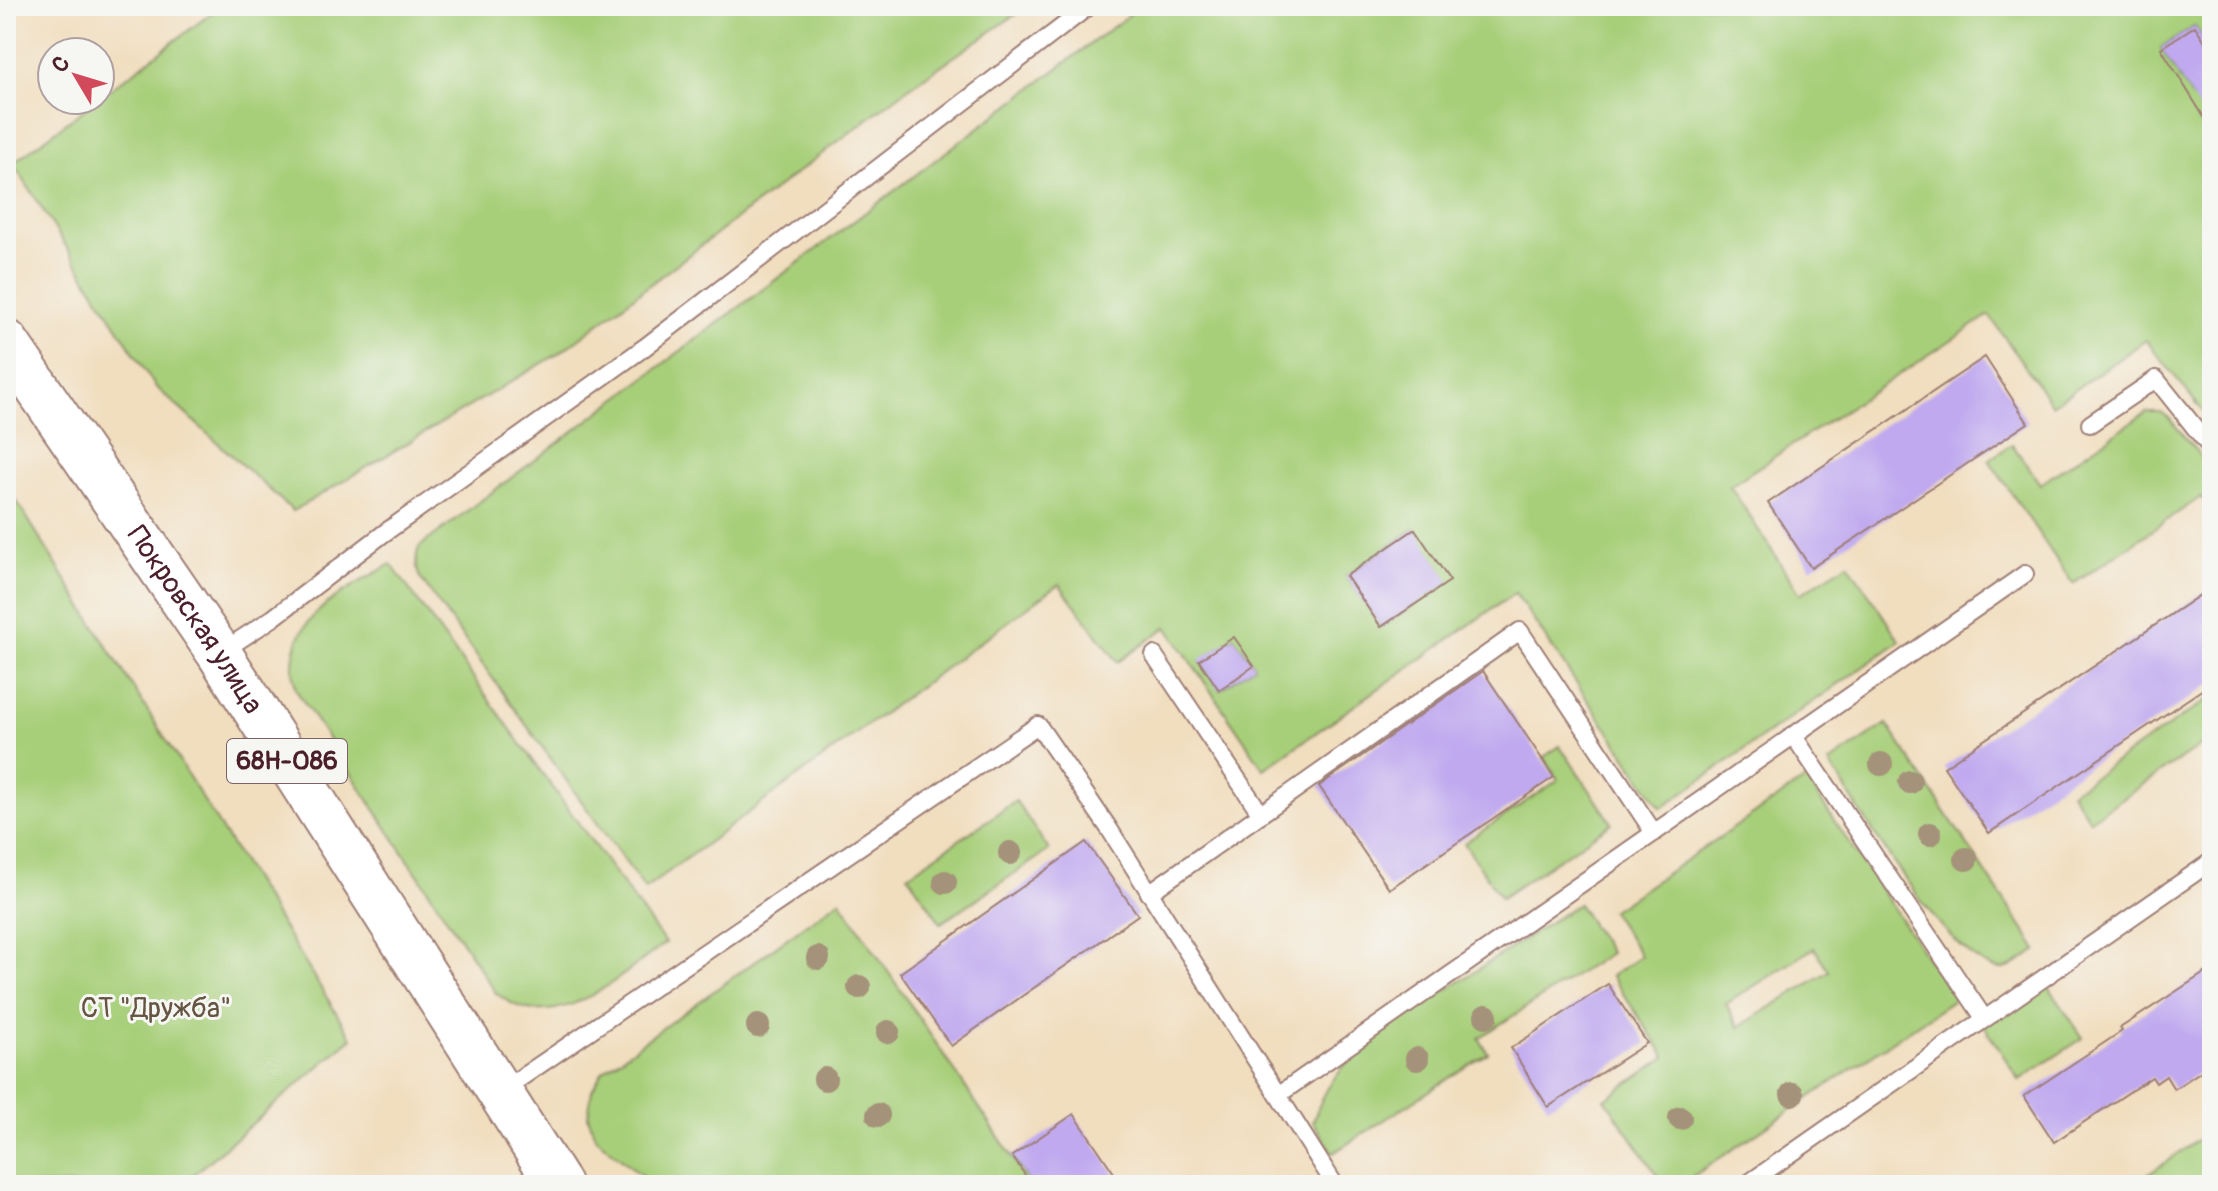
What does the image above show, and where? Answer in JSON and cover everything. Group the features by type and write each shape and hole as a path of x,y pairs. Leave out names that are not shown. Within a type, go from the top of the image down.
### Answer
{"main road":[{"name":"Покровская улица","path":"6,342 219,653 559,1185"}],"lane":[{"path":"219,653 273,618 383,534 645,347 1089,6"},
{"path":"2090,424 2156,379 2212,449"},
{"path":"1278,1095 2025,574"},
{"path":"1149,893 1520,631 1654,833"},
{"path":"1154,655 1261,814"},
{"path":"498,1093 1038,725 1335,1185"},
{"path":"1793,735 1984,1018"},
{"path":"1746,1185 2212,861"}],"green space":[{"path":"221,6 1028,6 907,89 561,352 293,511 155,386 13,163 76,116 116,116 116,85"},
{"path":"1141,6 2212,6 2212,52 2195,26 2161,48 2192,98 2212,85 2212,423 2146,340 2052,405 1989,315 1730,486 1800,594 1848,563 1900,641 1661,808 1515,593 1264,769 1167,627 1118,662 1059,584 645,889 420,578 416,562 419,547","holes":["1414,529 1449,581 1381,627 1346,576","1234,637 1254,666 1220,690 1200,661"]},
{"path":"2147,412 2161,412 2169,418 2212,470 2212,512 2201,497 2073,584 1989,460 2012,444 2040,484"},
{"name":"СТ \"Дружба\"","path":"6,484 352,1038 181,1185 6,1185"},
{"path":"391,564 665,943 606,987 584,999 562,1008 540,1010 518,1006 496,993 296,690 293,666 296,645 305,627 334,598"},
{"path":"2212,697 2212,738 2090,820 2071,792"},
{"path":"1887,724 2037,950 2014,965 1999,969 1979,961 1956,941 1906,881 1829,763"},
{"path":"1560,746 1612,823 1501,898 1464,843 1558,780 1544,757"},
{"path":"1806,779 1955,999 1680,1185 1664,1185 1605,1099 1666,1057 1611,976 1641,956 1611,911","holes":["1814,948 1829,971 1739,1027 1726,1004"]},
{"path":"1016,801 1049,850 941,923 908,875"},
{"path":"840,900 1031,1185 653,1185 595,1137 588,1116 592,1090 603,1071"},
{"path":"1578,904 1610,953 1479,1038 1488,1053 1333,1153 1313,1122 1328,1088 1358,1051 1367,1042"},
{"path":"2047,984 2083,1038 2019,1080 1984,1025"},
{"path":"2212,1130 2212,1185 2133,1185"}],"building":[{"path":"2195,26 2212,52 2212,130 2161,48"},
{"path":"1985,357 2028,423 1811,568 1768,503"},
{"path":"1415,529 1450,581 1381,627 1346,576"},
{"path":"2212,587 2212,683 1989,833 1944,767"},
{"path":"1234,637 1254,666 1219,690 1199,660"},
{"path":"1483,671 1554,777 1389,889 1319,786"},
{"path":"1086,842 1138,915 951,1046 900,973"},
{"path":"2212,968 2212,1064 2174,1089 2166,1076 2156,1083 2152,1077 2054,1142 2024,1096"},
{"path":"1608,984 1647,1043 1548,1107 1511,1048"},
{"path":"1074,1114 1122,1185 1032,1185 1012,1156"}]}
